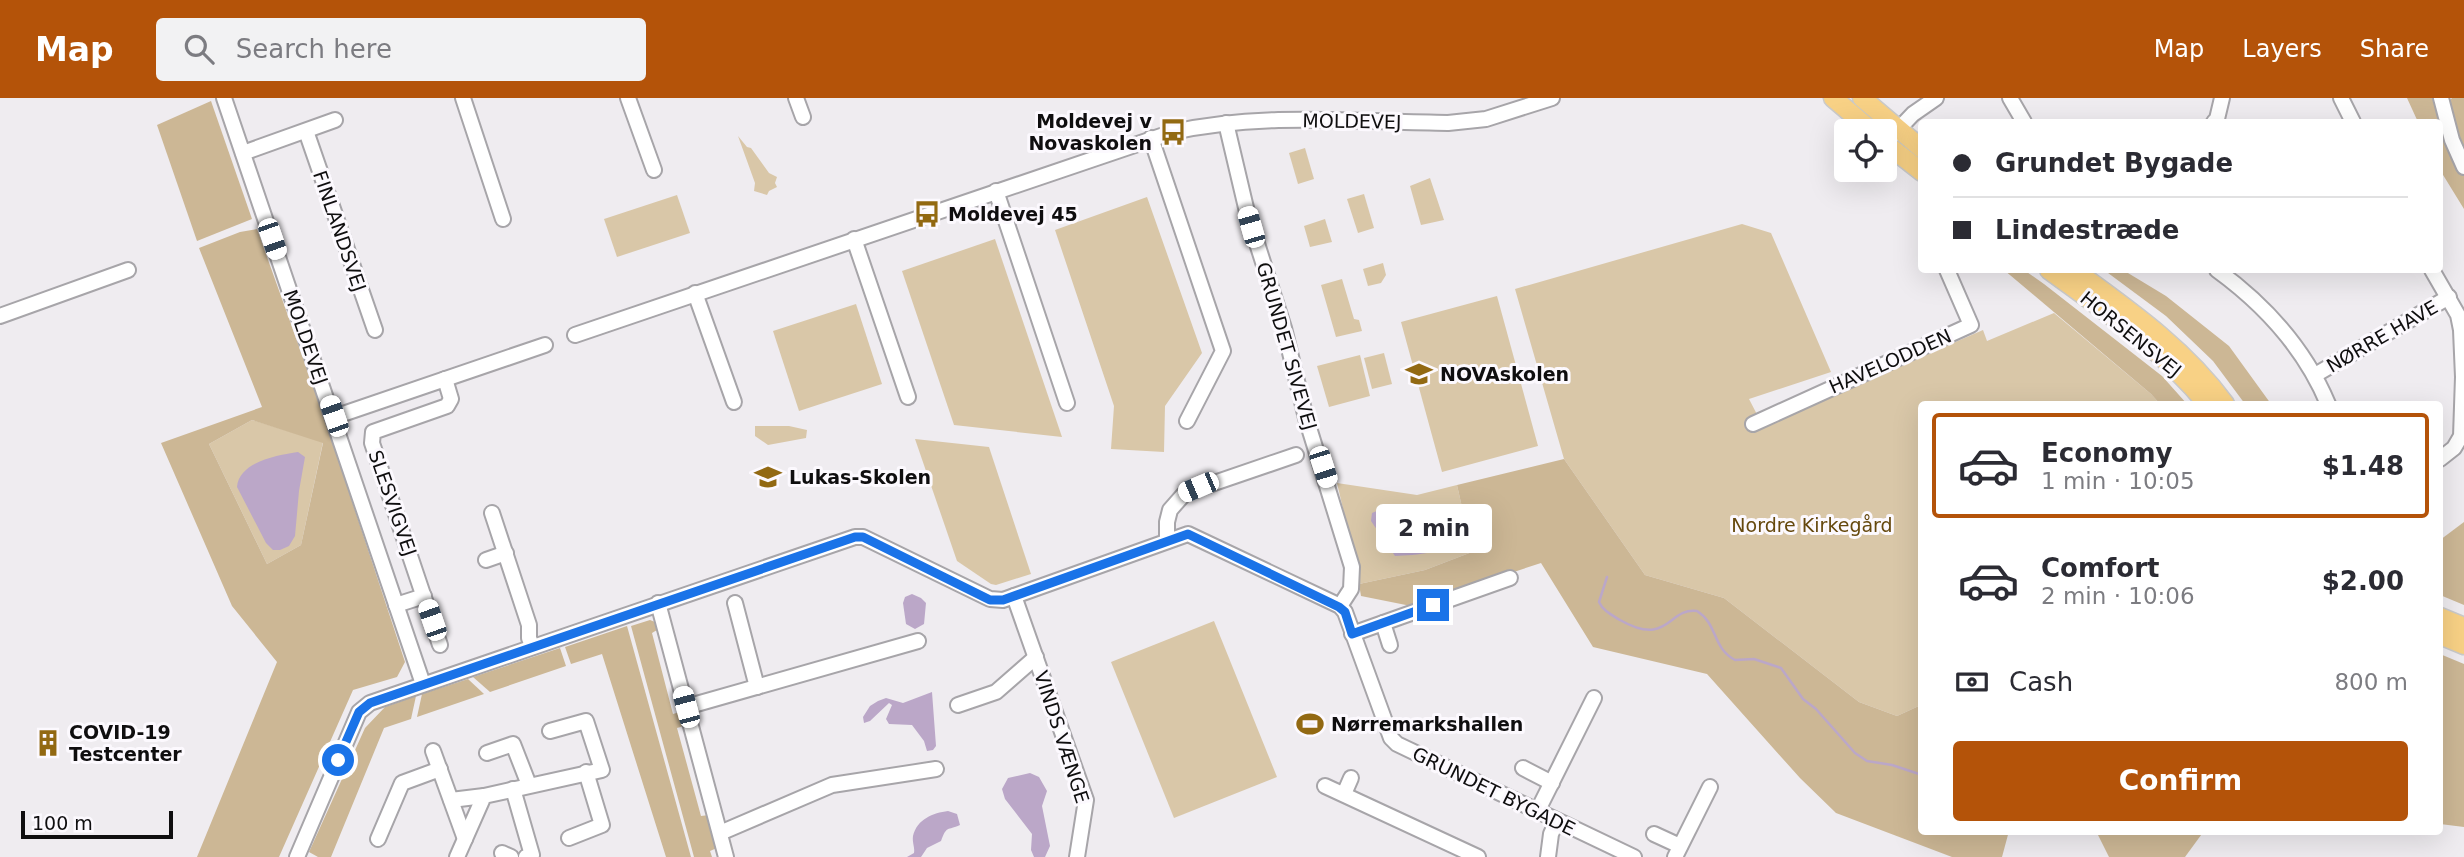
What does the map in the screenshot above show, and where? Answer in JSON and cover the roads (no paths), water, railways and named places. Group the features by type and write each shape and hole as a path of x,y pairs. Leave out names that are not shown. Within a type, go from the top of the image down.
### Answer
{"main road":[{"path":"1833,98 1857,119"},
{"path":"1862,98 1876,119"},
{"path":"1897,141 1918,148"},
{"path":"1897,147 1918,168"},
{"name":"HORSENSVEJ","path":"2053,273 2160,354 2205,401"},
{"name":"HORSENSVEJ","path":"2078,273 2171,344 2200,372 2223,401"},
{"path":"2443,618 2464,627"},
{"path":"2443,636 2464,645"}],"street":[{"name":"MOLDEVEJ","path":"224,98 423,684"},
{"path":"463,98 503,219"},
{"path":"628,98 654,170"},
{"path":"796,98 803,117"},
{"name":"MOLDEVEJ","path":"575,335 1151,138 1194,127 1308,120 1457,122 1486,119 1552,98"},
{"path":"1897,131 1913,114 1936,98"},
{"path":"2010,98 2022,119"},
{"path":"2215,119 2222,98"},
{"path":"2342,98 2352,119"},
{"path":"2441,98 2452,140 2464,167"},
{"path":"243,153 335,120"},
{"name":"GRUNDET SIVEVEJ","path":"1226,123 1247,212 1284,328 1306,418 1352,567 1351,589 1339,607"},
{"name":"FINLANDSVEJ","path":"306,131 374,330"},
{"path":"1151,138 1223,351 1187,421"},
{"path":"996,191 1067,403"},
{"path":"854,239 908,397"},
{"path":"0,316 128,270"},
{"name":"HAVELODDEN","path":"1753,424 1971,325 1948,273"},
{"path":"2222,273 2275,320 2315,375 2327,401"},
{"path":"2231,279 2239,273"},
{"path":"2434,273 2449,296 2462,330 2461,436 2454,448 2443,457"},
{"path":"695,292 734,402"},
{"name":"NØRRE HAVE","path":"2315,375 2449,296"},
{"path":"334,416 545,345"},
{"name":"SLESVIGVEJ","path":"440,645 372,443 373,432 447,406 451,399 445,379"},
{"path":"1167,541 1170,510 1185,493 1296,455"},
{"path":"492,513 529,625 532,646"},
{"path":"299,856 359,712 370,703 855,537 863,537 990,600 1003,600 1188,534 1339,607"},
{"path":"486,560 506,554"},
{"path":"1352,634 1510,578"},
{"path":"396,605 424,596"},
{"name":"VINDS VÆNGE","path":"1014,596 1086,800 1077,857"},
{"path":"658,603 726,857"},
{"path":"735,603 757,687"},
{"name":"GRUNDET BYGADE","path":"1339,607 1345,612 1387,727 1397,744 1634,857"},
{"path":"1383,623 1390,645"},
{"path":"686,707 918,641"},
{"name":"VINDS VÆNGE","path":"958,705 996,692 1036,657"},
{"path":"1537,812 1594,698"},
{"path":"451,800 484,796 602,770 586,721 550,731"},
{"path":"487,752 513,744 529,785"},
{"path":"433,751 465,839"},
{"path":"1523,768 1552,783"},
{"path":"378,839 402,783 440,769"},
{"path":"720,833 832,785 936,769"},
{"path":"569,838 602,825 586,772"},
{"path":"1344,794 1351,778"},
{"path":"1325,786 1478,857"},
{"path":"1654,834 1678,852 1710,787"},
{"path":"513,789 532,855 526,857"},
{"path":"457,857 484,796"},
{"path":"1548,857 1551,834 1557,821"}],"waterway":[{"path":"1607,577 1599,602 1620,620 1649,630 1658,628 1687,611 1697,611 1709,622 1722,649 1735,660 1754,659 1781,668 1803,699 1816,709 1855,753 1867,761 1892,765 1918,774"}],"place":[{"name":"Moldevej v Novaskolen","path":"1173,132"},
{"name":"Moldevej 45","path":"927,214"},
{"name":"NOVAskolen","path":"1419,374"},
{"name":"Lukas-Skolen","path":"768,477"},
{"name":"Nørremarkshallen","path":"1310,724"},
{"name":"COVID-19 Testcenter","path":"48,743"}],"park label":[{"name":"Nordre Kirkegård","path":"1812,525"}]}
